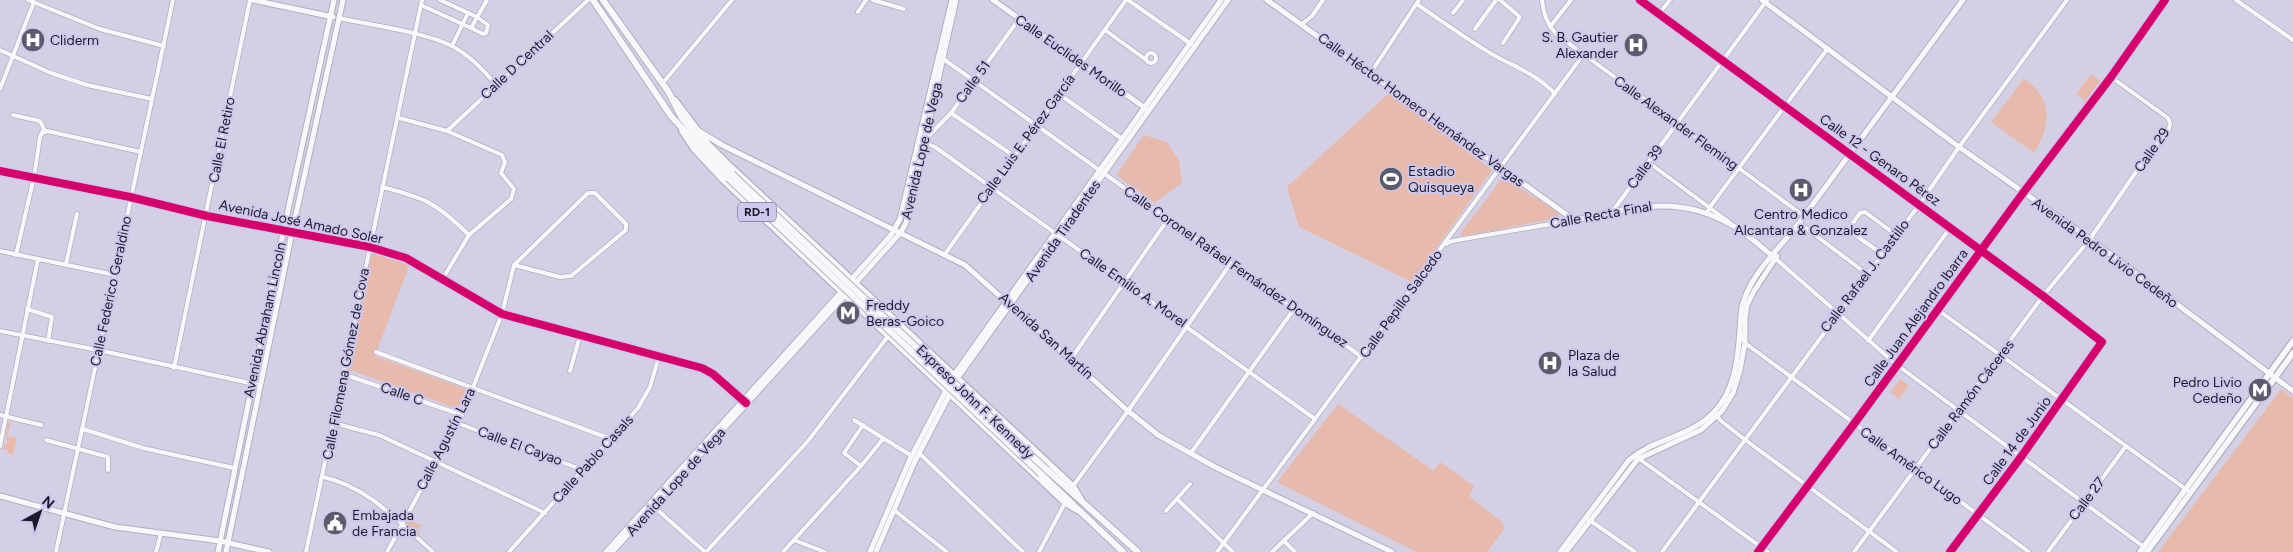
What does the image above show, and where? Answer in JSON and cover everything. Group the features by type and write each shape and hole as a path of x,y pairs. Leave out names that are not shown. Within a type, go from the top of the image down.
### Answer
{"highway":[{"name":"Expreso John F. Kennedy","path":"593,0 680,127 1044,472 1082,513 1123,552"},
{"name":"Expreso John F. Kennedy","path":"604,0 668,91 682,118 730,176"},
{"name":"Expreso John F. Kennedy","path":"1044,472 1083,501 1138,552"}],"main road":[{"path":"252,0 339,18"},
{"name":"Avenida Abraham Lincoln","path":"218,552 234,468 334,0"},
{"name":"Avenida Abraham Lincoln","path":"226,552 292,232 343,0"},
{"name":"Avenida Lope de Vega","path":"941,57 952,0"},
{"name":"Avenida Lope de Vega","path":"612,552 744,402 855,280 902,232 941,57 956,0"},
{"name":"Calle Euclides Morillo","path":"994,0 1018,19 1147,109"},
{"name":"Avenida Tiradentes","path":"1192,46 1221,0"},
{"name":"Avenida Tiradentes","path":"870,552 912,456 956,377 1192,46 1228,0"},
{"name":"Calle Héctor Homero Hernández Vargas","path":"1267,0 1574,220"},
{"path":"1566,552 1613,481 1636,457 1657,443 1691,430 1716,414 1730,399 1735,388 1745,344 1747,305 1754,291 1780,248 1893,97 1962,0"},
{"name":"Avenida Pedro Livio Cedeño","path":"1765,1 1959,147 2090,239 2293,392"},
{"name":"RD-1","path":"668,91 696,128 728,164 855,280 1073,486 1083,501"},
{"name":"Avenida Tiradentes","path":"1102,172 1122,140 1147,109"},
{"name":"RD-1","path":"680,127 694,149 723,180 1065,504 1082,513"},
{"name":"Avenida San Martín","path":"696,128 716,142 965,264 1128,411 1158,435 1392,552"},
{"name":"Avenida Lope de Vega","path":"855,280 896,229 922,140"},
{"name":"Calle Recta Final","path":"1574,220 1653,205 1683,207 1708,213 1732,225 1774,257"},
{"path":"806,258 813,261 831,278 835,279 840,276 839,271 820,252 817,246"},
{"path":"1716,414 1731,384 1736,368 1744,300 1750,286 1774,257"},
{"path":"880,328 877,321 858,304 858,296 866,296 884,313 891,315"},
{"path":"2145,550 2272,376 2293,341"},
{"path":"911,358 920,360 937,378 944,377 944,370 925,352 922,345"},
{"path":"2272,376 2293,353"},
{"name":"Avenida Tiradentes","path":"876,552 948,392"},
{"path":"985,427 983,421 962,401 963,396 970,394 989,412 996,415"},
{"path":"0,496 115,527 220,541 269,552"},
{"name":"Avenida Lope de Vega","path":"606,552 652,505"},
{"path":"1560,552 1589,519"}],"street":[{"path":"28,0 35,1 100,29 164,46"},
{"name":"Calle Federico Geraldino","path":"56,552 84,429 98,350 173,0"},
{"name":"Calle El Retiro","path":"174,368 252,0"},
{"path":"422,2 483,34 488,28 487,23 477,17 440,0"},
{"path":"472,28 487,0"},
{"name":"Calle D Central","path":"447,131 588,0"},
{"path":"662,84 732,0"},
{"path":"858,12 866,0"},
{"path":"873,0 904,9"},
{"path":"894,6 895,0"},
{"path":"1127,0 1192,46"},
{"name":"Calle Luis E. Pérez García","path":"945,254 1127,0"},
{"path":"1308,28 1312,16 1323,0"},
{"path":"1452,13 1463,0"},
{"path":"1475,29 1496,0"},
{"path":"1500,0 1520,17 1502,43"},
{"path":"1542,0 1550,27"},
{"path":"1550,27 1572,0"},
{"name":"Calle 12 - Genaro Pérez","path":"1640,0 1981,250 2103,343"},
{"path":"1659,14 1670,0"},
{"name":"Calle Rafael J. Castillo","path":"1662,552 1919,205 1959,147 2067,0"},
{"name":"Calle Juan Alejandro lbarra","path":"1758,552 2023,193 2111,78 2165,0"},
{"path":"2236,0 2293,40"},
{"path":"0,89 35,1"},
{"path":"1370,74 1418,1 1498,57 1527,72 1548,86 1555,94"},
{"name":"Calle 39","path":"1611,213 1765,1"},
{"name":"Calle Filomena Gómez de Cova","path":"306,552 422,2"},
{"path":"452,46 468,13"},
{"path":"1302,24 1312,16"},
{"path":"339,18 415,35 452,46 473,61 496,85"},
{"name":"Calle 51","path":"922,140 951,113 1018,19"},
{"name":"Calle Alexander Fleming","path":"1550,27 1584,55 1804,216"},
{"path":"1105,30 1146,59"},
{"path":"1708,213 1710,207 1828,48"},
{"path":"0,50 51,73 87,84 152,99"},
{"name":"Calle Pepillo Salcedo","path":"1217,552 1584,55"},
{"name":"Calle Coronel Rafael Fernández Domínguez","path":"941,57 1362,357"},
{"name":"Calle 29","path":"2090,239 2138,169 2169,129 2170,123 2168,118 2111,78"},
{"path":"1059,94 1122,140"},
{"path":"951,113 1014,156"},
{"path":"13,115 42,122 44,128 40,138 34,177 16,255"},
{"path":"399,118 447,131 502,154 505,162 502,173 514,189 511,199 469,235 442,280"},
{"path":"43,132 47,131 141,152"},
{"name":"Calle Emilio A. Morel","path":"922,140 1126,282 1315,419"},
{"path":"1648,162 1732,225"},
{"name":"Avenida José Amado Soler","path":"0,171 130,197 207,216 370,247 406,258 502,314 692,365 707,371 744,402"},
{"path":"382,186 414,194 433,203 469,235"},
{"path":"588,193 595,193 626,224 626,230 571,276 560,277 514,265 588,193"},
{"path":"1882,254 1851,232 1850,227 1860,213 1865,212 1896,234"},
{"path":"66,264 77,214"},
{"path":"1071,359 1126,282 1168,218"},
{"name":"Calle Recta Final","path":"1444,246 1452,241 1574,220"},
{"path":"1799,223 1867,274"},
{"path":"1868,342 1950,228"},
{"name":"Calle Ramón Cáceres","path":"1854,552 2043,296 2090,239"},
{"path":"0,251 115,275"},
{"path":"1774,257 1868,342 1897,365 2145,550"},
{"path":"0,446 38,259"},
{"path":"1073,486 1128,411 1230,263"},
{"name":"Calle Agustín Lara","path":"387,552 401,523 462,415 502,314 514,265"},
{"path":"1191,453 1294,308"},
{"path":"27,309 52,317 48,341"},
{"path":"1938,310 2188,491"},
{"path":"0,331 260,385"},
{"path":"1740,331 1745,344"},
{"path":"652,505 706,552 808,441 888,335"},
{"path":"570,371 580,336"},
{"name":"Calle 14 de Junio","path":"1950,552 2022,457 2103,343"},
{"name":"Calle Américo Lugo","path":"1745,344 2029,552"},
{"path":"376,352 611,438"},
{"name":"Calle Pablo Casals","path":"509,552 645,398 659,356"},
{"name":"Calle C","path":"343,374 462,415"},
{"path":"1716,414 1744,439 1897,552"},
{"path":"0,416 41,424"},
{"path":"854,420 912,456"},
{"path":"333,423 379,435 545,513"},
{"name":"Calle El Cayao","path":"457,423 583,470"},
{"path":"861,466 844,453 862,425"},
{"path":"84,429 143,448 234,468"},
{"path":"783,552 883,439"},
{"path":"46,440 108,457 108,470"},
{"name":"Calle 27","path":"2048,552 2126,446"},
{"path":"919,453 1023,552"},
{"path":"1636,457 1768,552"},
{"path":"323,477 339,480 354,487 401,523 433,552"},
{"path":"1166,511 1190,484"},
{"path":"1177,499 1233,552"},
{"path":"1039,552 1065,504"},
{"path":"894,510 947,552"},
{"path":"1272,552 1313,513"},
{"path":"1589,519 1635,552"},
{"path":"156,552 161,533"},
{"path":"794,540 825,552"},
{"path":"1284,541 1295,552"}],"shaded area":[{"path":"2091,74 2100,81 2085,101 2076,94"},
{"path":"2024,78 2040,95 2045,103 2047,112 2044,132 2034,153 1991,122"},
{"name":"Estadio Quisqueya","path":"1389,93 1492,170 1412,282 1299,227 1287,187"},
{"path":"1144,135 1167,142 1179,161 1182,183 1155,203 1116,175"},
{"path":"1503,177 1559,213 1559,218 1463,236 1460,234"},
{"path":"372,253 409,266 375,356 466,389 458,409 347,369"},
{"path":"1900,379 1909,386 1899,399 1890,392"},
{"path":"2281,389 2293,398 2293,552 2158,552"},
{"path":"1338,404 1434,471 1440,462 1474,486 1469,496 1503,523 1504,529 1487,552 1417,552 1277,482"},
{"path":"8,422 11,422 7,436 5,436"},
{"path":"7,436 17,438 13,455 8,453 6,448 3,450 4,444 7,444"},
{"path":"406,518 422,526 417,530 420,533 418,535 404,522"}],"cycle path":[{"path":"1640,0 2043,296 2102,342 2021,457 1950,552"},
{"path":"1758,552 2111,77 2165,0"},
{"path":"0,171 130,197 207,216 370,247 406,258 502,314 702,368 713,374 746,403"}],"place":[{"name":"Cliderm","path":"33,40"},
{"name":"S. B. Gautier Alexander","path":"1636,45"},
{"name":"Estadio Quisqueya","path":"1391,179"},
{"name":"Centro Medico Alcantara & Gonzalez","path":"1801,190"},
{"name":"Freddy Beras-Goico","path":"848,313"},
{"name":"Plaza de la Salud","path":"1550,363"},
{"name":"Pedro Livio Cedeño","path":"2260,390"},
{"name":"Embajada de Francia","path":"335,523"}]}
